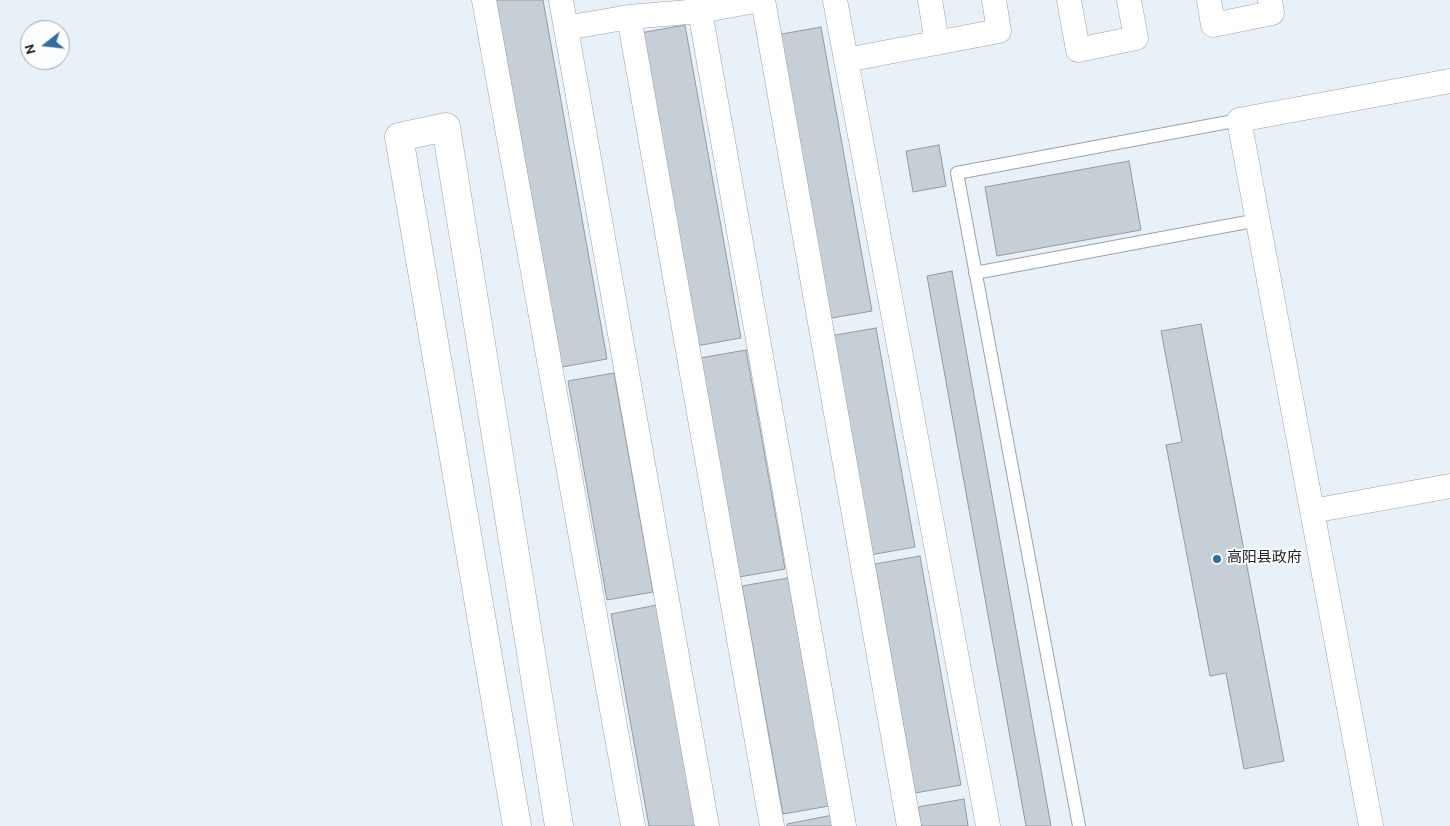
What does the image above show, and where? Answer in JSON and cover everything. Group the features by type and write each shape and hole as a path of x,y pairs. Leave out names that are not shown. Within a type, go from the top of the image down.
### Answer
{"street":[{"path":"484,0 633,826"},
{"path":"561,0 707,826"},
{"path":"566,28 629,17 700,11 762,0 909,826"},
{"path":"835,0 988,826"},
{"path":"930,0 937,43"},
{"path":"846,60 999,31 994,0"},
{"path":"1069,0 1078,50 1136,38 1130,0"},
{"path":"1208,0 1213,26 1272,13 1270,0"},
{"path":"700,11 844,826"},
{"path":"629,17 772,826"},
{"path":"1371,826 1239,120 1450,81"},
{"path":"517,826 398,137 446,127 559,826"},
{"path":"1312,511 1450,486"}],"lane":[{"path":"1079,826 957,173 1239,120"},
{"path":"976,273 1258,220"}],"building":[{"path":"496,0 543,0 607,359 562,367"},
{"path":"685,25 741,338 696,346 640,33"},
{"path":"821,27 872,311 826,319 776,35"},
{"path":"939,145 946,186 913,192 906,151"},
{"path":"1129,161 1141,230 997,256 985,187"},
{"path":"952,271 1051,826 1026,826 927,276"},
{"name":"高阳县政府","path":"1201,324 1284,761 1244,769 1226,673 1210,676 1166,445 1182,442 1161,331"},
{"path":"876,328 915,547 870,555 830,336"},
{"path":"746,350 785,569 739,577 700,358"},
{"path":"614,373 653,592 607,600 568,381"},
{"path":"920,556 961,785 915,793 875,564"},
{"path":"788,578 829,806 783,814 742,586"},
{"path":"657,605 696,826 649,826 611,614"},
{"path":"964,799 968,826 921,826 918,807"},
{"path":"833,815 834,826 787,826 787,824"}],"place":[{"name":"高阳县政府","path":"1217,559"}]}
